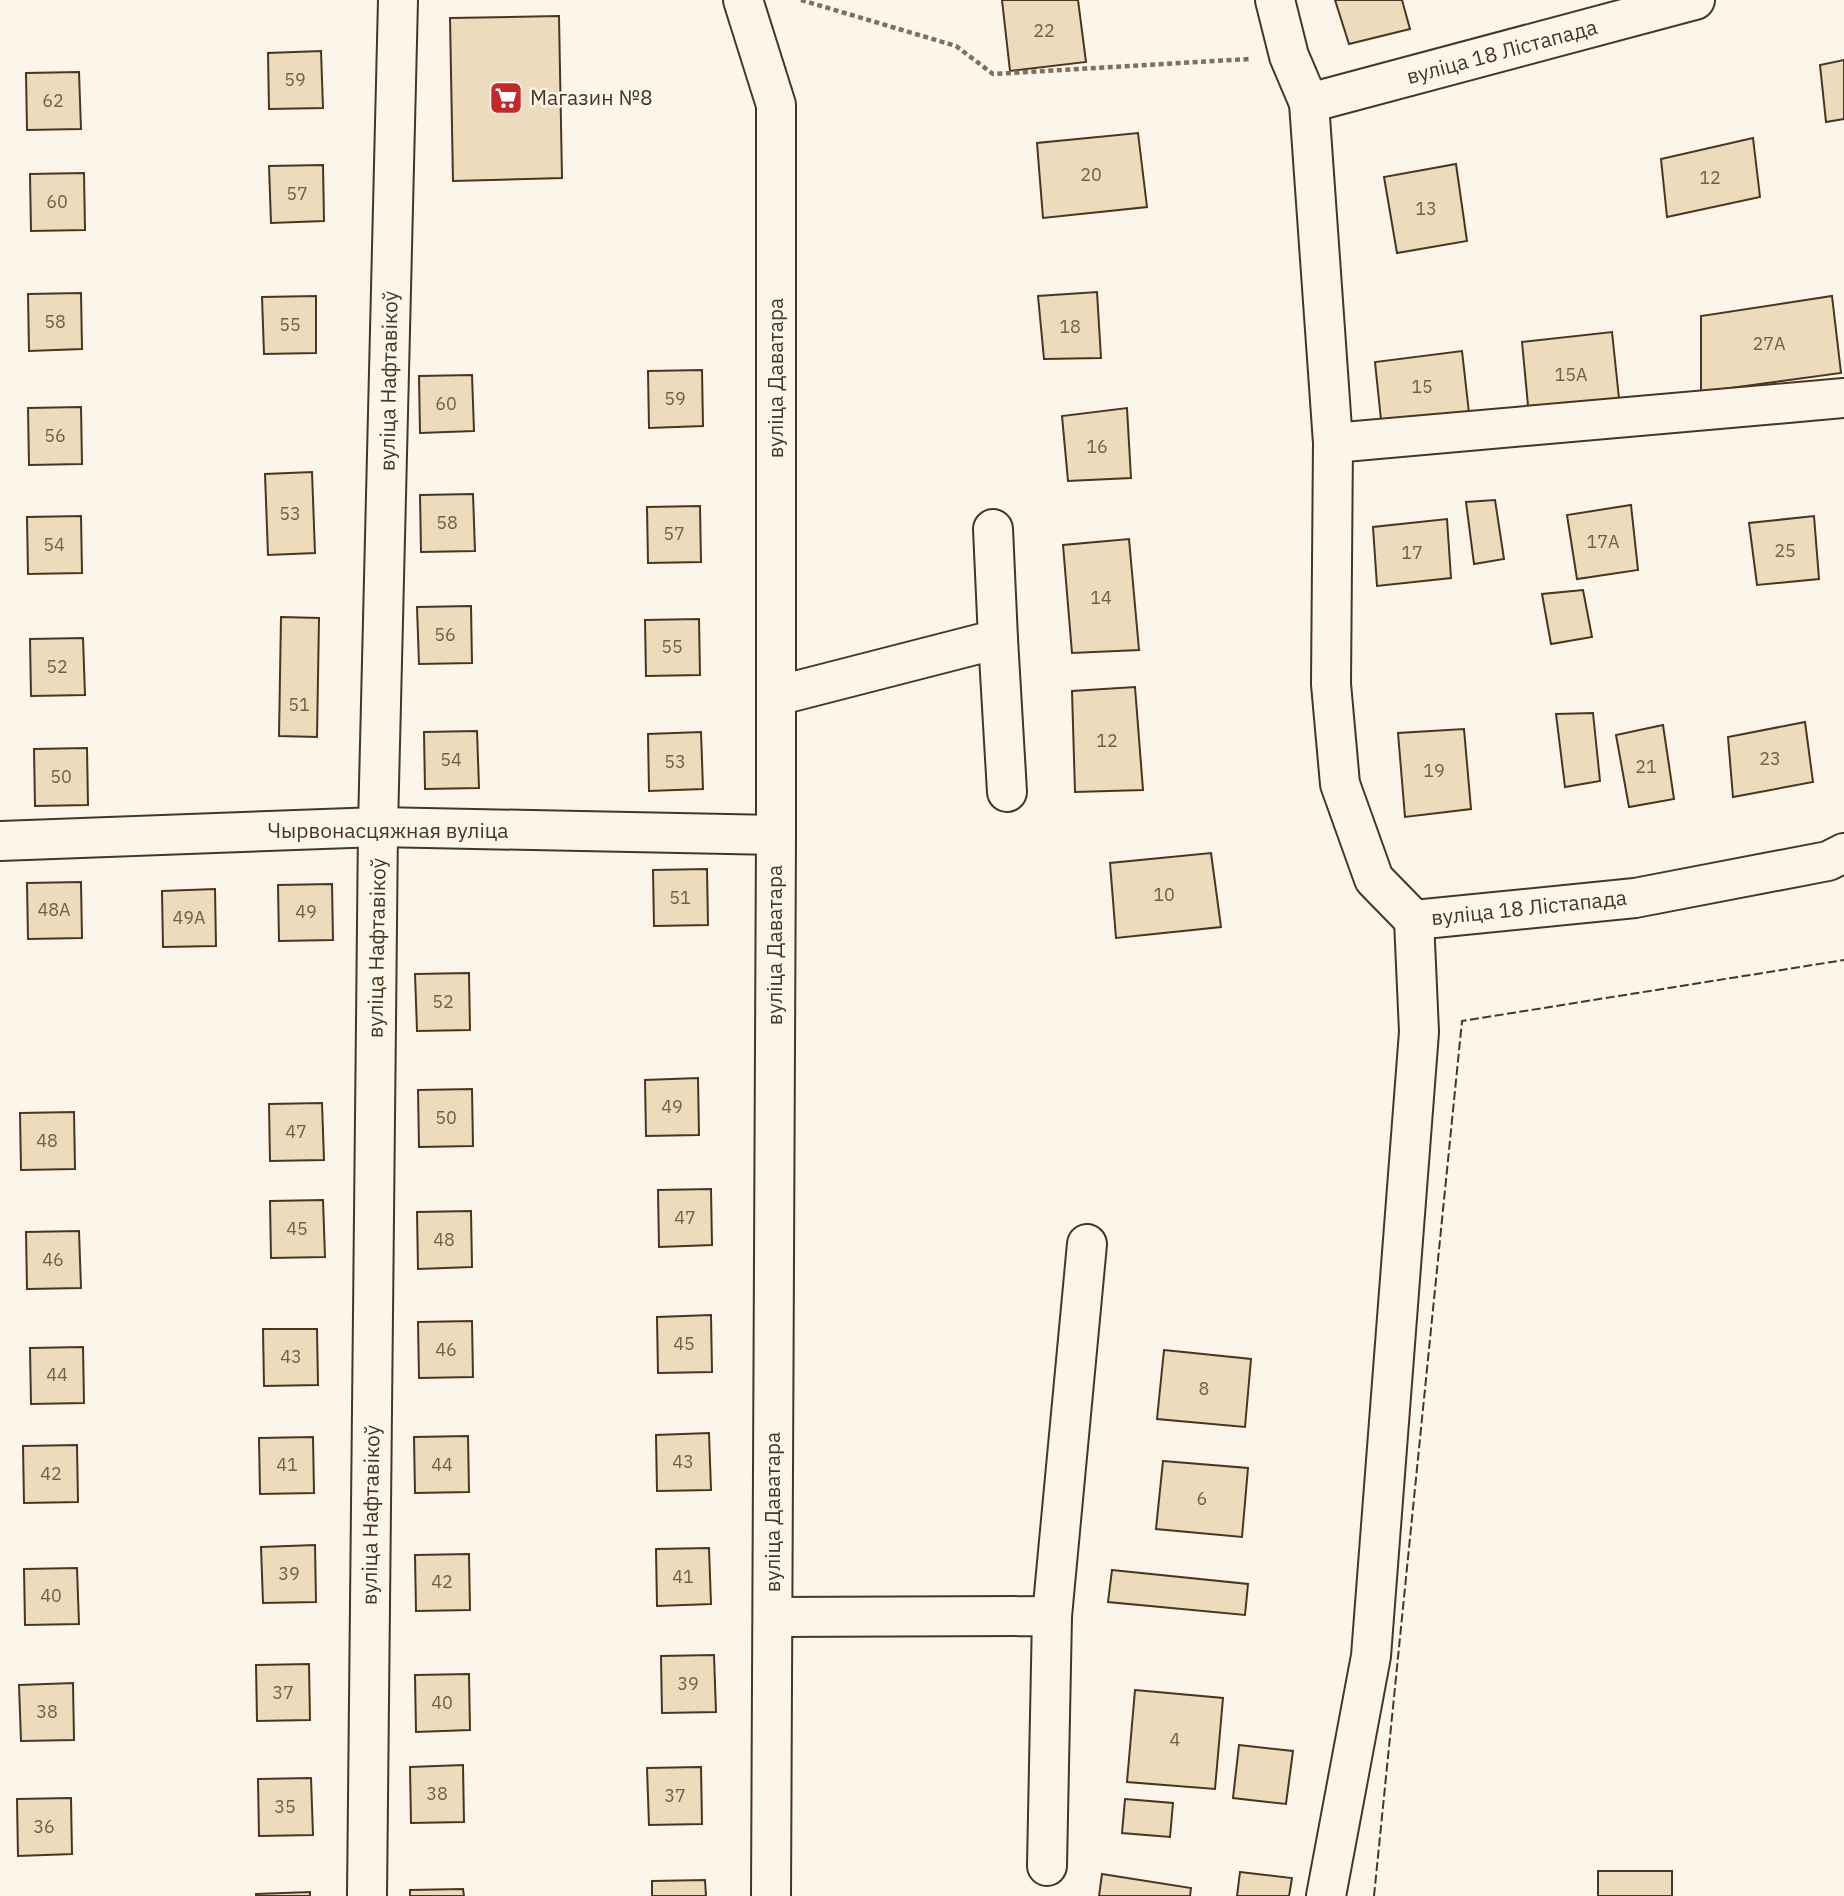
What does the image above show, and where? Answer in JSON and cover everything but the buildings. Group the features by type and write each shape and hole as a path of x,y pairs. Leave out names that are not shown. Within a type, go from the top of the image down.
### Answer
{"street":[{"name":"вуліца Нафтавікоў","path":"367,1896 378,827 398,0"},
{"name":"вуліца Даватара","path":"743,0 776,105 771,1896"},
{"name":"вуліца 18 Лістапада","path":"1275,0 1289,56 1309,103 1333,443 1331,684 1340,784 1374,879 1414,920 1635,898 1828,861 1844,853"},
{"name":"вуліца 18 Лістапада","path":"1309,103 1695,0"},
{"path":"1333,443 1844,398"},
{"path":"993,529 1007,792"},
{"path":"776,696 998,639"},
{"name":"Чырвонасцяжная вуліца","path":"0,841 378,827 776,835"},
{"path":"1326,1896 1371,1656 1419,1032 1414,920"},
{"path":"1047,1866 1052,1616 1087,1244"},
{"path":"772,1616 1052,1616"}],"path":[{"path":"801,0 956,46 993,74 1289,56"}],"fence":[{"path":"1374,1896 1462,1021 1844,960"}],"place":[{"name":"Магазин №8","path":"506,98"}]}
